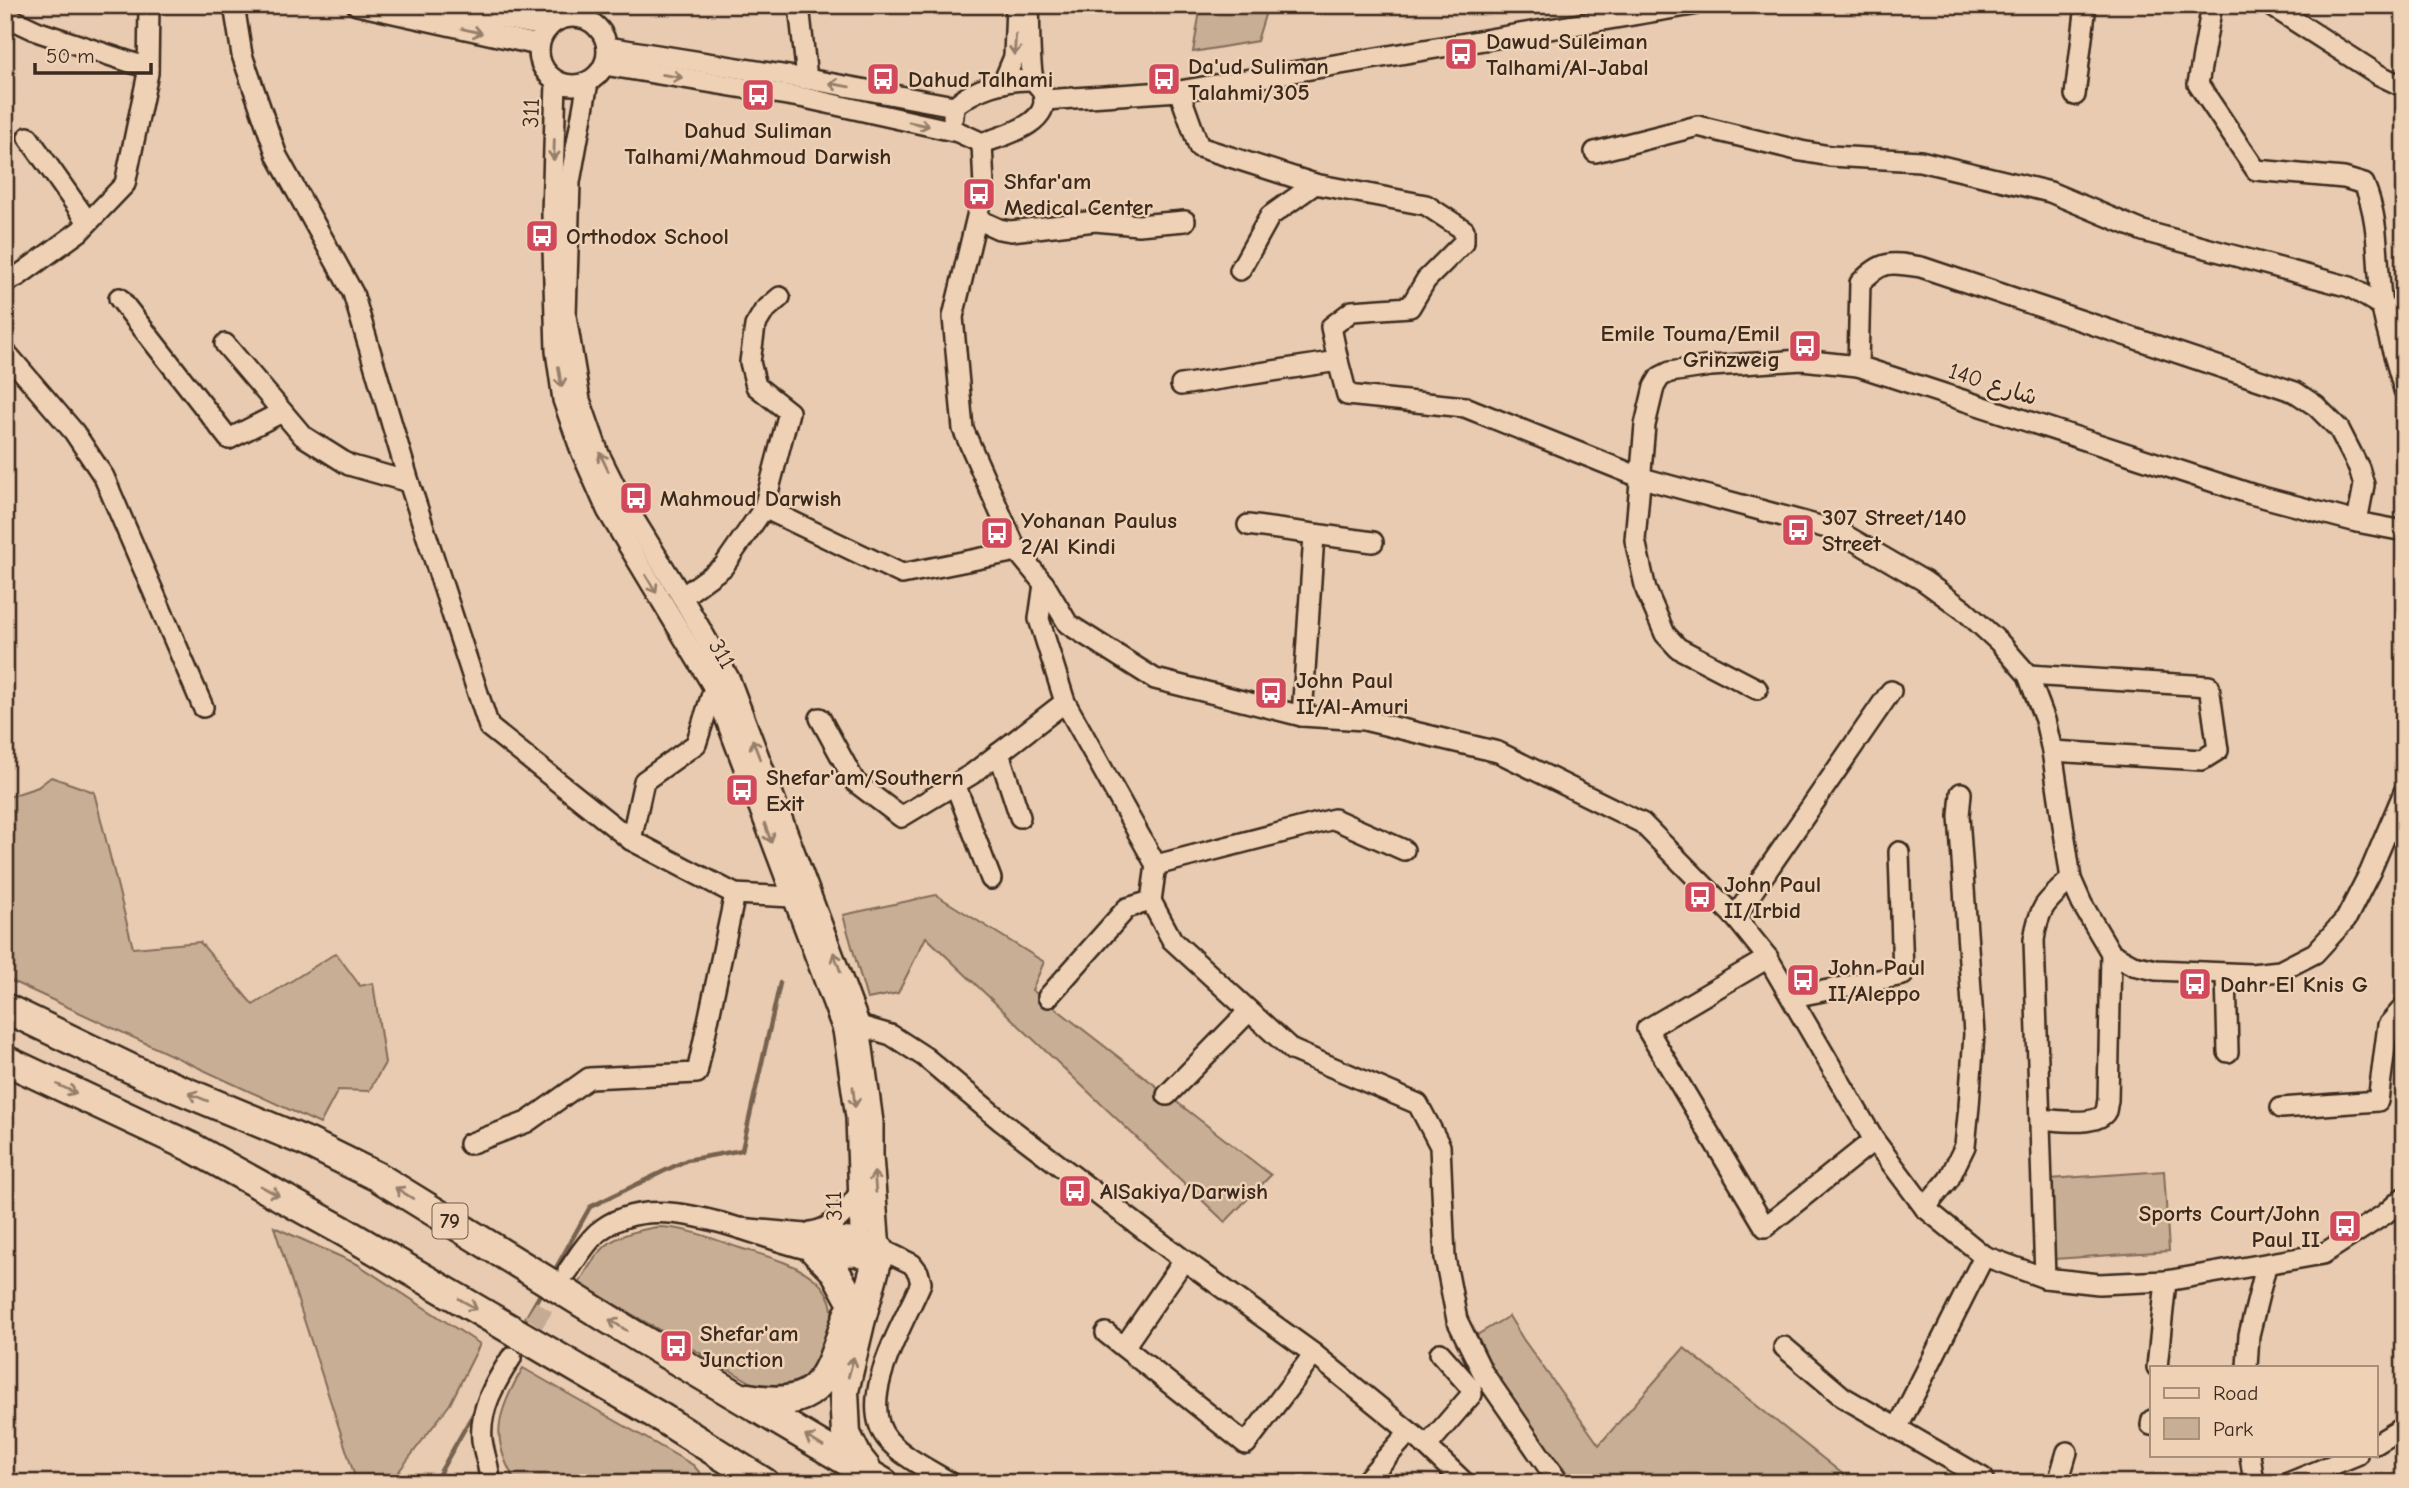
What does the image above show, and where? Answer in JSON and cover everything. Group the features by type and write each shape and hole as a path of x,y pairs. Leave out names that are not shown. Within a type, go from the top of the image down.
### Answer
{"highway":[{"name":"79","path":"5,1009 140,1073 309,1143 379,1177 878,1479"},
{"path":"5,1060 191,1147 355,1238 662,1418 765,1483"},
{"path":"810,1242 835,1271 852,1302"},
{"path":"738,1396 781,1402 802,1398 813,1391 830,1365 867,1249"},
{"path":"867,1249 860,1323 845,1391 844,1408 846,1434 858,1458 878,1479"},
{"path":"662,1418 705,1449 720,1465 729,1483"}],"street":[{"path":"5,282 18,276 80,230 125,184 148,68 149,5"},
{"path":"233,5 242,55 277,156 353,293 409,482 489,727 631,840 735,894 801,894"},
{"path":"358,5 538,46"},
{"path":"435,5 548,26"},
{"path":"799,5 807,79"},
{"path":"1003,83 1014,57 1016,5"},
{"path":"606,56 958,132 982,143 1024,127 1042,109 1042,89 1033,79 1029,5"},
{"path":"1044,100 1179,92 1693,5"},
{"path":"2075,95 2087,5"},
{"path":"2212,5 2198,85 2256,170 2344,178 2364,184 2379,248 2382,307 2404,390"},
{"path":"2270,5 2369,69 2404,88"},
{"path":"573,11 596,26 603,35 606,56 598,75 588,82 568,86 556,82 542,69 538,46 548,26 573,11"},
{"path":"5,16 39,32 148,68"},
{"path":"606,56 807,79 954,106"},
{"path":"958,132 953,116 954,106 968,94 1003,83 1033,79"},
{"name":"311","path":"556,82 552,214 556,351 563,400 580,451 607,510 714,688 801,894 852,1028 873,1122 867,1249"},
{"name":"311","path":"588,82 570,182 566,316 580,400 599,454 621,498 730,680 801,894"},
{"path":"1179,92 1199,147 1315,184 1426,205 1464,230 1464,242 1426,280 1410,307 1352,311 1331,327 1347,395 1465,407 1642,478 1838,531 1924,581 1964,610 1999,642 2028,675 2045,720 2071,880 2111,953 2133,965 2156,970 2226,974 2280,971 2315,953 2346,919 2370,872 2404,792"},
{"path":"1595,152 1698,126 1830,156 1920,161 2050,192 2143,231 2350,287 2404,318"},
{"path":"28,137 88,222"},
{"path":"982,143 984,187 953,317 962,429 1017,551 1044,584 1068,624 1156,679 1302,716 1364,720 1498,751 1642,823 1735,917 1768,958 1874,1140 1925,1208 1984,1256 2045,1278 2099,1284 2166,1281 2266,1266 2323,1254 2385,1214 2404,1197"},
{"path":"1240,270 1270,216 1315,184"},
{"path":"977,219 1010,231 1095,221 1138,225 1185,221"},
{"path":"1858,366 1860,283 1874,269 1890,262 1921,267 2295,392 2316,406 2339,429 2359,468 2364,485 2357,522"},
{"path":"682,597 723,567 764,508 789,412 756,386 750,362 755,326 764,311 780,297"},
{"path":"119,298 229,439 282,412"},
{"path":"225,344 303,436 349,465 409,482"},
{"path":"5,354 74,432 104,477 203,707"},
{"name":"شارع 140","path":"1642,478 1645,425 1654,387 1660,377 1670,372 1711,366 1802,360 1858,366 2250,494 2357,522 2404,531"},
{"path":"1181,384 1338,361"},
{"path":"1642,478 1636,511 1635,540 1646,590 1665,634 1678,648 1757,689"},
{"path":"764,508 902,573 1017,551"},
{"path":"1248,526 1373,542"},
{"path":"1302,716 1314,535"},
{"path":"1044,584 1039,619 1065,702 1156,865 1151,901 1172,940 1292,1050 1418,1104 1440,1146 1445,1258 1457,1320 1483,1373 1559,1483"},
{"path":"2028,675 2209,687 2218,750 2202,760 2052,751"},
{"path":"631,840 644,781 696,744 714,688"},
{"path":"1735,917 1891,691"},
{"path":"820,718 855,782 901,817 955,784 1065,702"},
{"path":"999,753 1020,817"},
{"path":"955,784 992,878"},
{"path":"1925,1208 1949,1179 1965,1146 1969,1106 1974,1034 1959,816 1961,793"},
{"path":"1156,865 1334,819 1404,850"},
{"path":"1793,998 1903,975 1899,852"},
{"path":"2045,1278 2034,940 2037,916 2050,898 2071,880"},
{"path":"470,1144 527,1122 589,1078 697,1073 735,894"},
{"path":"1048,997 1127,908 1151,901"},
{"path":"2041,1119 2087,1121 2099,1119 2105,1112 2108,1100 2111,953"},
{"path":"1768,958 1647,1029 1765,1227 1874,1140"},
{"path":"2226,974 2228,1052"},
{"path":"2281,1108 2378,1101 2388,1025 2404,1007"},
{"path":"1167,1095 1249,1011"},
{"path":"852,1028 891,1035 925,1057 1001,1121 1184,1260 1314,1354 1427,1446 1465,1483"},
{"name":"311","path":"852,1028 858,1195 867,1249"},
{"path":"810,1242 816,1232 846,1211 858,1195"},
{"path":"568,1271 599,1231 626,1217 656,1212 675,1213 810,1242 867,1249 912,1264 921,1283 882,1368 877,1397 882,1430 899,1450 951,1483"},
{"path":"1897,1429 1984,1256"},
{"path":"1124,1347 1184,1260"},
{"path":"2247,1366 2249,1335 2266,1266"},
{"path":"2157,1366 2166,1281"},
{"path":"1106,1333 1246,1444 1314,1354"},
{"path":"1784,1346 1843,1397 1983,1478 1982,1483"},
{"path":"1427,1446 1472,1394 1471,1388 1440,1353"},
{"path":"493,1479 482,1442 484,1413 488,1398 511,1358"},
{"path":"2378,1443 2404,1427"},
{"path":"1364,1483 1409,1432"},
{"path":"2058,1483 2067,1452"},
{"path":"2250,1456 2254,1483"},
{"path":"2288,1483 2355,1456"}],"green space":[{"path":"1201,5 1268,5 1257,41 1193,52"},
{"path":"51,777 94,792 133,948 200,942 253,1005 336,953 360,986 373,983 385,1063 369,1091 338,1090 320,1124 5,978 5,798 38,787"},
{"path":"936,895 1044,962 1032,990 1271,1175 1225,1222 926,937 898,993 867,999 843,915"},
{"path":"2164,1171 2169,1251 2055,1259 2050,1179"},
{"path":"274,1227 357,1264 480,1344 450,1404 390,1483 357,1483"},
{"path":"657,1227 689,1231 776,1259 809,1274 821,1285 829,1299 832,1316 824,1357 814,1374 796,1391 761,1388 579,1284 594,1259 609,1243 629,1233"},
{"path":"1509,1316 1599,1445 1684,1348 1854,1483 1575,1483 1506,1396 1477,1335"},
{"path":"523,1368 693,1465 709,1483 517,1483 502,1452 500,1425 507,1398"}],"waterway":[{"path":"552,1275 590,1207 687,1160 742,1150 780,983"},
{"path":"522,1326 542,1291"},
{"path":"434,1483 477,1407"}],"tunnel":[{"path":"518,1347 563,1278"}],"place":[{"name":"Dawud Suleiman Talhami/Al-Jabal","path":"1461,54"},
{"name":"Dahud Talhami","path":"883,79"},
{"name":"Da'ud Suliman Talahmi/305","path":"1164,79"},
{"name":"Dahud Suliman Talhami/Mahmoud Darwish","path":"758,95"},
{"name":"Shfar'am Medical Center","path":"979,194"},
{"name":"Orthodox School","path":"542,236"},
{"name":"Emile Touma/Emil Grinzweig","path":"1805,346"},
{"name":"Mahmoud Darwish","path":"636,498"},
{"name":"307 Street/140 Street","path":"1798,530"},
{"name":"Yohanan Paulus 2/Al Kindi","path":"997,533"},
{"name":"John Paul II/Al-Amuri","path":"1271,693"},
{"name":"Shefar'am/Southern Exit","path":"742,790"},
{"name":"John Paul II/Irbid","path":"1700,897"},
{"name":"John Paul II/Aleppo","path":"1803,980"},
{"name":"Dahr El Knis G","path":"2195,984"},
{"name":"AlSakiya/Darwish","path":"1075,1191"},
{"name":"Sports Court/John Paul II","path":"2345,1226"},
{"name":"Shefar'am Junction","path":"676,1346"}]}
